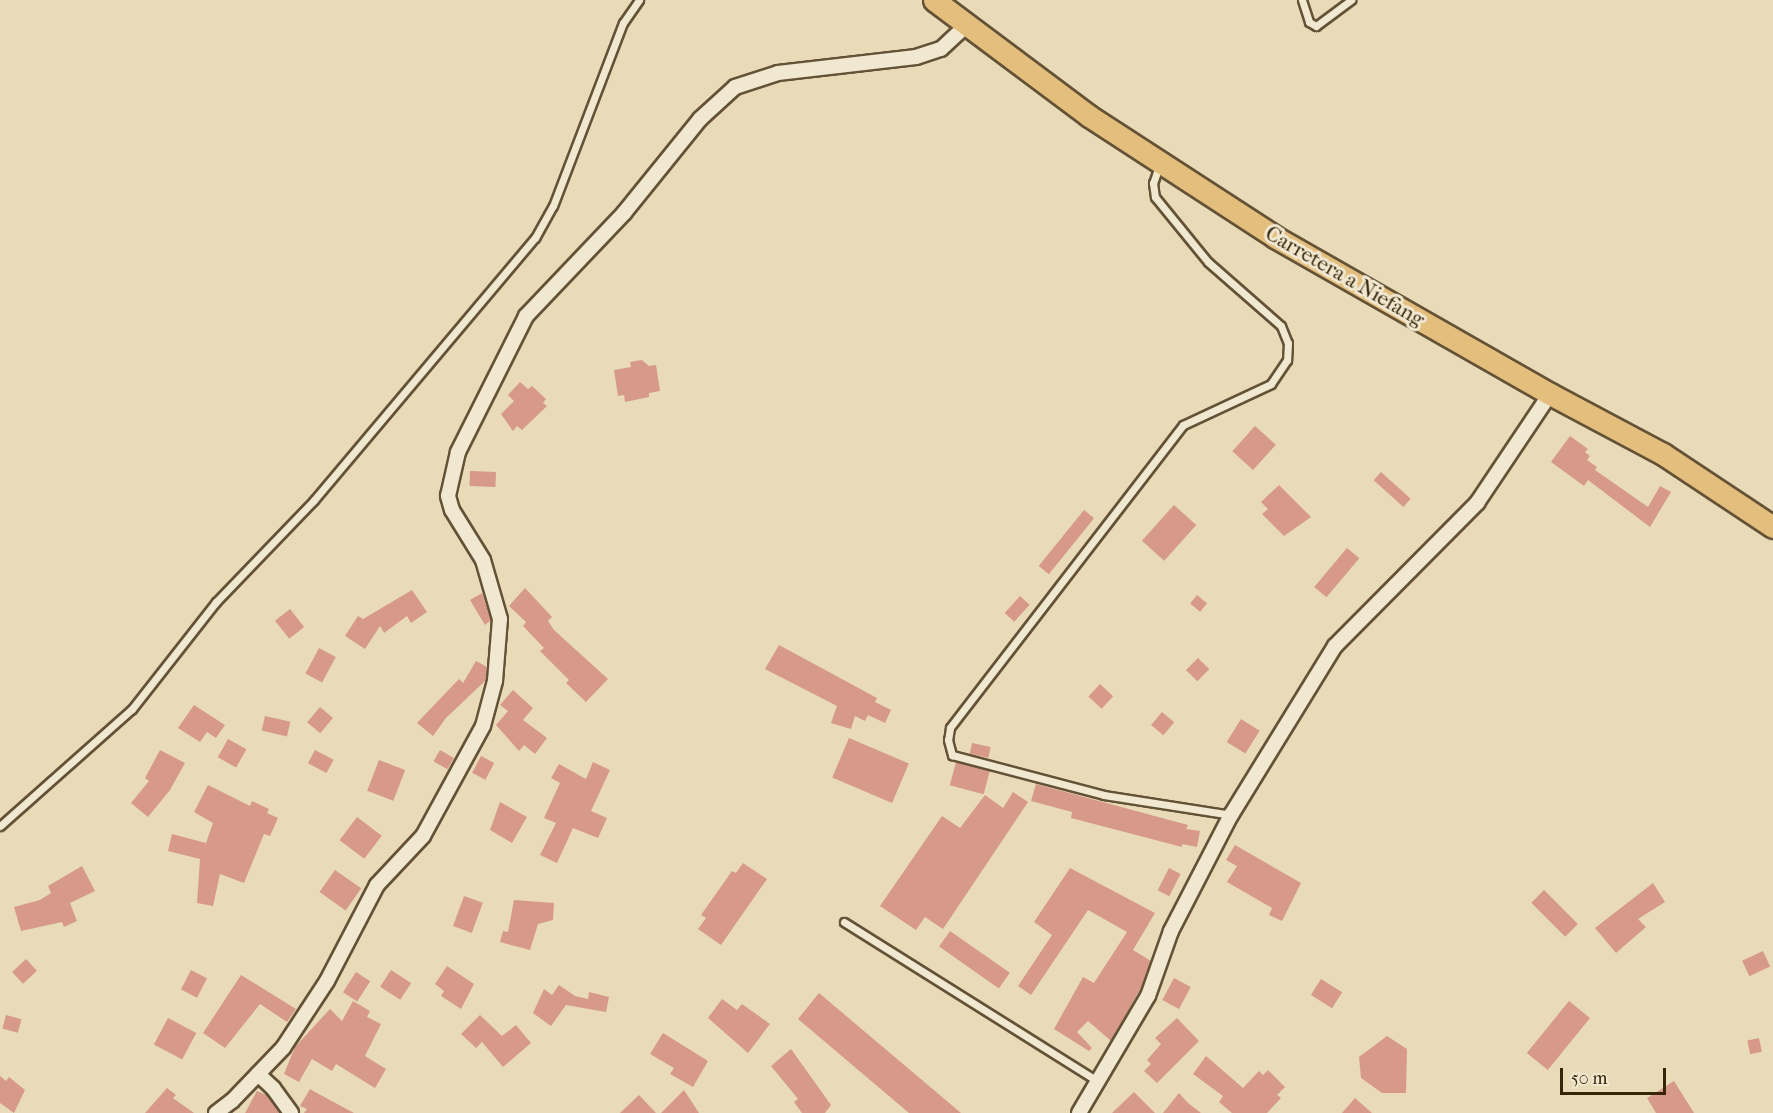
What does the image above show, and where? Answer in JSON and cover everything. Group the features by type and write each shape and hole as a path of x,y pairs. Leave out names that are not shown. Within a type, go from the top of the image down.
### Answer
{"main road":[{"name":"Carretera a Niefang","path":"934,0 1089,116 1275,237 1550,394 1663,454 1773,526"}],"street":[{"path":"216,1113 282,1048 327,981 377,885 423,836 483,726 495,681 500,619 483,560 452,510 448,495 458,452 526,316 624,213 700,119 735,87 778,73 916,57 941,49 968,26"},
{"path":"1080,1113 1148,996 1171,931 1231,815 1335,646 1478,503 1550,394"},
{"path":"258,1074 273,1088 291,1113"}],"lane":[{"path":"0,826 132,709 216,602 314,500 535,238 553,206 623,23 639,0"},
{"path":"1302,0 1310,22 1316,26 1351,0"},
{"path":"1160,162 1153,183 1155,197 1208,262 1281,326 1288,343 1287,360 1271,384 1183,425 950,728 948,740 952,755 1104,795 1231,815"},
{"path":"844,922 1099,1082"}],"building":[{"path":"642,360 649,366 656,365 660,391 649,393 649,397 625,402 624,395 618,396 614,370 631,367 630,362"},
{"path":"520,382 528,389 532,386 546,399 543,403 547,406 522,430 517,426 513,431 501,414 514,401 508,395"},
{"path":"1255,426 1276,445 1253,470 1232,451"},
{"path":"1570,436 1588,449 1585,452 1590,456 1587,460 1597,467 1595,470 1648,507 1660,486 1671,492 1650,527 1588,480 1584,486 1551,462"},
{"path":"470,471 496,472 495,487 469,486"},
{"path":"1381,472 1411,499 1403,507 1374,480"},
{"path":"1279,485 1311,517 1284,536 1262,514 1268,509 1261,502"},
{"path":"1174,505 1196,525 1164,561 1142,541"},
{"path":"1084,510 1094,518 1049,574 1039,566"},
{"path":"1347,548 1359,558 1326,597 1314,587"},
{"path":"525,588 552,617 548,621 554,630 608,679 586,702 566,683 569,680 540,651 544,648 523,626 526,622 509,606"},
{"path":"412,590 427,612 411,623 407,616 384,633 380,626 365,649 345,636 358,616 363,619"},
{"path":"482,593 491,620 485,625 470,600"},
{"path":"1197,595 1207,603 1200,612 1190,604"},
{"path":"1020,596 1030,605 1014,622 1005,613"},
{"path":"290,609 304,627 289,639 275,621"},
{"path":"779,645 877,698 875,702 891,710 885,723 868,715 865,721 855,716 851,729 831,723 837,706 765,669"},
{"path":"319,648 336,657 322,683 305,674"},
{"path":"1198,658 1209,669 1197,681 1186,670"},
{"path":"476,661 487,667 486,680 446,718 433,736 417,723 459,679 463,683"},
{"path":"1100,684 1113,696 1102,709 1088,696"},
{"path":"513,690 533,708 523,720 547,738 535,754 524,745 519,751 496,725 508,711 500,705"},
{"path":"194,705 225,725 216,738 207,732 200,742 178,728"},
{"path":"320,707 333,718 320,733 307,722"},
{"path":"1162,712 1174,722 1163,735 1151,725"},
{"path":"265,716 290,722 287,736 262,731"},
{"path":"1241,719 1260,731 1245,754 1227,742"},
{"path":"849,738 909,763 892,803 832,778"},
{"path":"228,739 246,749 236,768 218,757"},
{"path":"972,743 991,747 988,758 970,754"},
{"path":"160,750 185,763 170,790 148,817 131,803 149,781 145,778"},
{"path":"315,750 334,760 326,773 308,763"},
{"path":"440,750 454,758 447,769 434,761"},
{"path":"481,756 494,763 485,780 472,773"},
{"path":"379,760 405,770 393,801 367,791"},
{"path":"593,762 610,770 591,811 607,818 598,838 573,828 557,863 540,855 556,823 544,818 560,783 551,778 559,764 586,779"},
{"path":"956,762 990,771 984,794 950,785"},
{"path":"1036,784 1188,825 1186,829 1200,831 1197,847 1182,844 1182,847 1071,818 1072,812 1031,801"},
{"path":"208,785 250,806 252,801 269,809 267,813 278,818 270,836 264,834 244,883 220,874 213,906 197,903 200,859 168,851 172,834 206,843 213,823 194,812"},
{"path":"1013,792 1028,802 943,929 925,917 916,930 880,906 942,816 960,828 985,795 1003,808"},
{"path":"500,802 527,817 512,843 490,830"},
{"path":"357,817 382,836 364,859 340,840"},
{"path":"1235,845 1301,883 1282,921 1269,915 1272,908 1227,882 1237,866 1226,860"},
{"path":"743,863 767,879 721,945 698,929 706,918 701,915 732,871 736,873"},
{"path":"82,866 95,891 70,903 77,921 64,927 62,922 21,931 14,907 40,900 51,893 48,886"},
{"path":"1070,868 1155,913 1133,950 1151,961 1142,986 1111,1041 1088,1021 1077,1032 1092,1048 1089,1051 1054,1029 1083,977 1094,983 1127,932 1088,910 1031,995 1018,986 1052,935 1034,922"},
{"path":"1169,868 1181,874 1169,896 1158,890"},
{"path":"335,870 361,888 346,910 320,892"},
{"path":"1653,883 1665,902 1638,919 1646,927 1616,953 1595,928"},
{"path":"1544,890 1578,924 1565,937 1531,903"},
{"path":"464,896 483,903 472,933 453,926"},
{"path":"514,900 554,903 553,920 538,924 530,950 500,942 503,931 508,932"},
{"path":"950,931 1010,973 999,988 939,947"},
{"path":"1763,951 1770,966 1749,976 1742,961"},
{"path":"26,959 37,971 23,984 12,972"},
{"path":"447,966 474,984 461,1009 441,996 444,991 435,984"},
{"path":"191,970 207,978 197,998 181,990"},
{"path":"391,970 411,983 400,1000 380,987"},
{"path":"356,972 370,981 357,1001 343,992"},
{"path":"241,975 296,1009 287,1022 260,1004 225,1048 203,1033"},
{"path":"1174,978 1191,987 1179,1009 1162,1000"},
{"path":"1321,979 1342,992 1332,1008 1311,995"},
{"path":"559,985 575,996 588,999 589,992 609,997 606,1012 566,1005 551,1026 533,1013 544,989 552,995"},
{"path":"819,993 961,1113 909,1113 798,1019"},
{"path":"722,999 737,1010 742,1004 770,1024 748,1053 708,1018"},
{"path":"353,1001 370,1011 367,1017 381,1024 365,1056 386,1069 375,1088 336,1064 332,1071 312,1059 299,1082 284,1074 295,1047 330,1009 342,1021"},
{"path":"1569,1001 1590,1018 1548,1070 1527,1053"},
{"path":"6,1015 21,1019 18,1033 2,1029"},
{"path":"480,1015 502,1036 516,1025 531,1043 503,1067 482,1042 476,1048 461,1034"},
{"path":"168,1018 196,1033 182,1060 154,1044"},
{"path":"1177,1018 1199,1041 1157,1083 1144,1071 1151,1064 1147,1060 1161,1044 1155,1038"},
{"path":"663,1033 708,1061 693,1087 670,1074 674,1068 650,1054"},
{"path":"1387,1036 1407,1049 1406,1093 1382,1093 1361,1078 1359,1057"},
{"path":"1759,1038 1762,1052 1750,1054 1747,1040"},
{"path":"791,1049 831,1105 825,1113 802,1113 794,1102 798,1099 771,1066"},
{"path":"1206,1056 1243,1088 1259,1071 1263,1075 1268,1070 1285,1087 1277,1095 1281,1098 1267,1113 1232,1113 1219,1102 1223,1096 1193,1074"},
{"path":"0,1076 6,1081 9,1077 25,1090 14,1113 0,1103"},
{"path":"1674,1081 1694,1113 1656,1113 1647,1098"},
{"path":"167,1088 176,1095 173,1098 194,1113 145,1113"},
{"path":"310,1089 354,1113 304,1113 307,1109 300,1106"},
{"path":"684,1090 699,1113 661,1113"},
{"path":"257,1091 268,1096 279,1113 245,1113"},
{"path":"1134,1092 1155,1113 1112,1113"},
{"path":"1179,1093 1188,1103 1201,1113 1163,1113"},
{"path":"639,1095 656,1113 620,1113"},
{"path":"1355,1098 1372,1113 1342,1113"}]}
